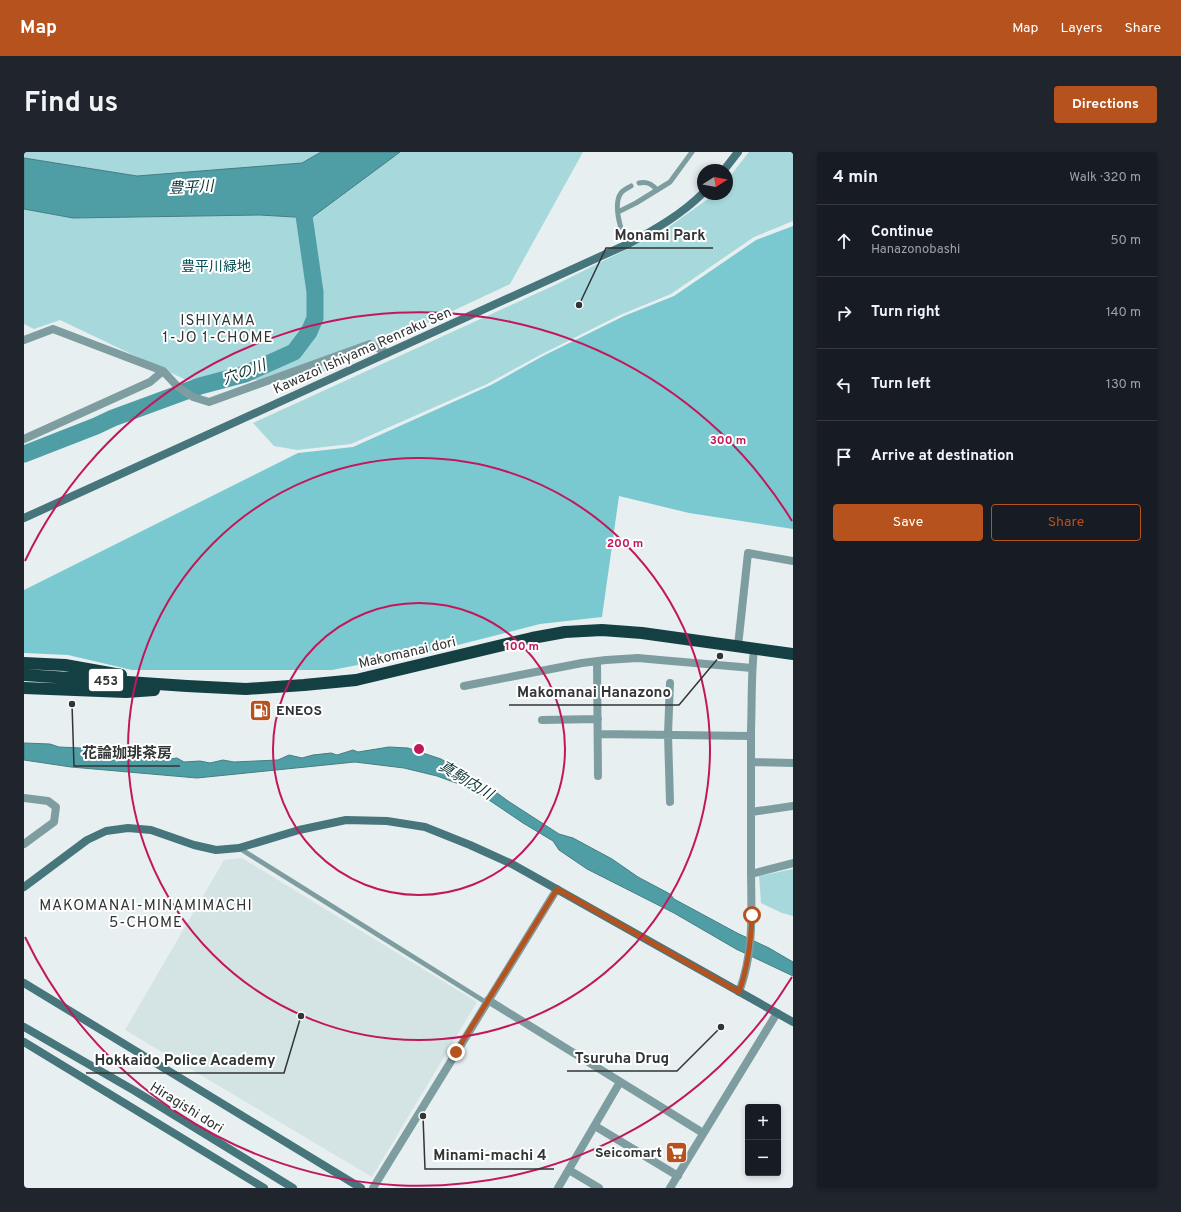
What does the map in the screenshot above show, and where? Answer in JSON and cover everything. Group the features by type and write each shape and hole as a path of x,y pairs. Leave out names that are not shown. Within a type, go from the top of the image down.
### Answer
{"highway":[{"name":"Makomanai dori","path":"24,675 246,689 304,685 356,680 532,638 573,632 602,630 642,633 793,654"},
{"path":"24,663 65,665 187,686"},
{"path":"24,688 126,692 187,686"}],"street":[{"path":"729,164 738,152"},
{"name":"Kawazoi Ishiyama Renraku Sen","path":"24,518 626,245 679,214 697,198"},
{"path":"26,337 53,329 163,371 178,387 192,397 209,402 370,344 387,353"},
{"path":"24,439 150,382 163,371"},
{"path":"738,646 748,553 793,561"},
{"path":"739,992 745,976 751,941 751,736 752,668 754,649"},
{"path":"464,686 597,661 638,658 752,668"},
{"path":"597,661 598,776"},
{"path":"670,683 668,734 670,802"},
{"path":"542,720 598,719"},
{"path":"598,734 751,736"},
{"path":"751,762 793,763"},
{"path":"24,798 48,801 56,807 54,822 24,844"},
{"path":"751,812 793,806"},
{"path":"24,888 87,840 106,831 128,828 151,830 194,845 216,850 239,848 299,830 346,820 387,821 425,827 512,864 793,1022"},
{"path":"751,874 793,864"},
{"path":"373,1188 557,889"},
{"path":"24,983 361,1188"},
{"path":"487,1001 703,1133"},
{"path":"670,1188 777,1013"},
{"name":"Hiragishi dori","path":"24,1028 135,1091 293,1188"},
{"name":"Hiragishi dori","path":"24,1042 264,1188"},
{"path":"558,1188 620,1082"},
{"path":"595,1126 678,1176"},
{"path":"569,1170 599,1188"}],"lane":[{"path":"618,212 670,182 692,152"},
{"path":"639,183 644,182 652,184 656,190"},
{"path":"626,245 618,212 618,201 621,192 631,186"},
{"path":"239,848 487,1001"}],"shaded area":[{"path":"793,226 793,529 689,513 619,496 602,617 540,624 450,647 332,670 132,670 68,655 24,653 24,590 298,453 353,447 491,385 543,356 624,316 674,296 756,240"},
{"path":"242,858 477,1002 372,1177 125,1030 224,860"}],"green space":[{"name":"豊平川緑地","path":"24,152 583,152 510,284 306,380 186,380 60,320 34,329 24,324"},
{"path":"749,152 793,152 793,221 754,237 671,294 620,315 540,355 487,384 351,444 297,450 274,446 253,423 555,285 663,231 707,200 733,200 733,172"},
{"path":"793,869 793,916 782,913 761,903 759,876"}],"water":[{"name":"豊平川","path":"321,152 400,152 311,218 260,215 73,218 24,209 24,158 137,176 302,163"},
{"name":"真駒内川","path":"24,743 50,744 59,747 81,748 111,755 130,755 139,759 152,758 156,761 177,758 184,762 200,761 210,763 223,760 234,762 278,760 289,755 302,758 331,753 337,755 353,750 358,752 389,747 408,748 441,759 489,787 559,834 573,838 612,859 638,877 670,894 674,899 793,962 793,976 736,949 674,913 587,869 559,850 553,841 489,800 467,787 437,776 404,768 355,762 197,778 71,767 24,760"}],"waterway":[{"name":"穴の川","path":"24,454 113,418 200,386 245,374 294,352 309,332 315,318 315,292 301,195"}],"place":[{"name":"Monami Park","path":"579,305"},
{"name":"Makomanai Hanazono","path":"720,656"},
{"name":"花論珈琲茶房","path":"72,704"},
{"name":"ENEOS","path":"261,710"},
{"name":"Hokkaido Police Academy","path":"301,1016"},
{"name":"Tsuruha Drug","path":"721,1027"},
{"name":"Minami-machi 4","path":"423,1116"},
{"name":"Seicomart","path":"677,1152"}],"district":[{"name":"ISHIYAMA 1-JO 1-CHOME","path":"218,328"},
{"name":"MAKOMANAI-MINAMIMACHI 5-CHOME","path":"146,914"}],"route":[{"path":"456,1052 557,889 739,992 745,976 751,941 752,915"}]}
